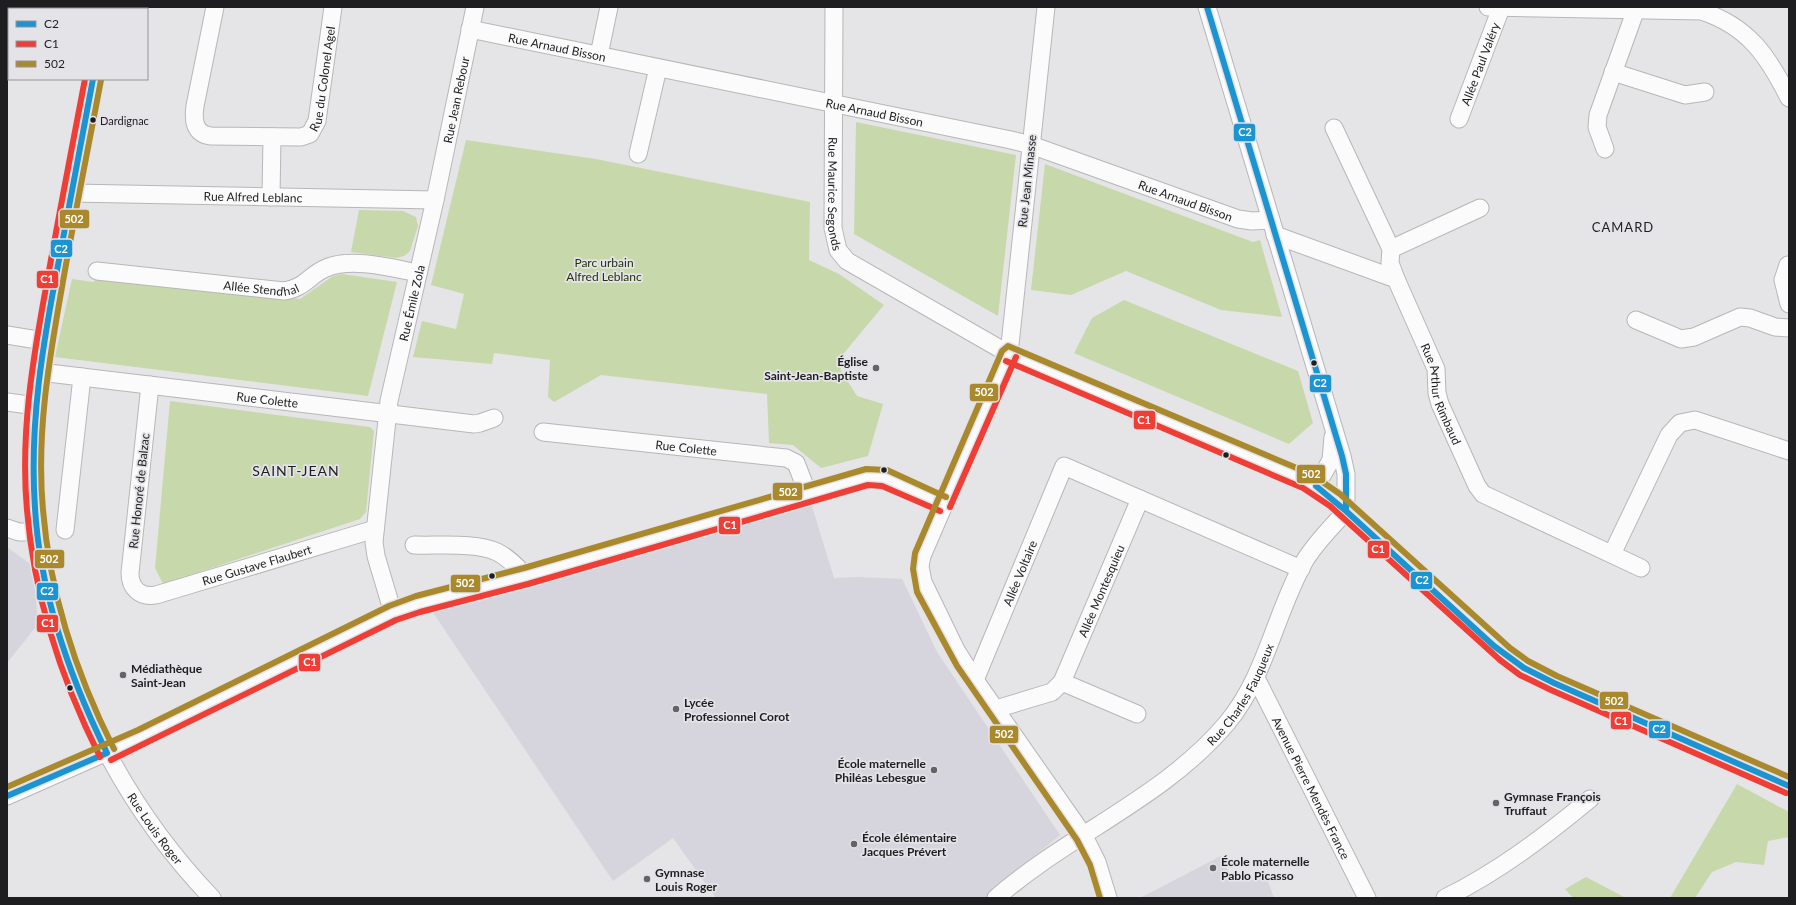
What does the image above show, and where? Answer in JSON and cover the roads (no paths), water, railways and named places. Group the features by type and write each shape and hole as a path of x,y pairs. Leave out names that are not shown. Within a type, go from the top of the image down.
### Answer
{"street":[{"name":"Rue du Colonel Agel","path":"215,7 194,106 195,125 199,132 205,135 272,137 306,136 316,126 333,7"},
{"name":"Rue Jean Rebour","path":"435,196 475,7"},
{"path":"598,56 609,7"},
{"name":"Rue Maurice Segonds","path":"834,7 832,228 835,243 842,256 862,272 1009,354 1290,472 1316,486 1346,511 1482,636 1524,668 1554,683 1789,786"},
{"name":"Rue Jean Minasse","path":"1046,7 1009,354 922,556 920,566 926,589 951,641 975,680 1084,836 1097,862 1108,898"},
{"path":"1207,7 1346,474 1346,511"},
{"path":"1495,8 1697,10 1710,13 1728,22 1745,34 1762,51 1775,71 1789,98"},
{"name":"Allée Paul Valéry","path":"1459,119 1495,8"},
{"path":"1605,149 1597,127 1597,121 1636,9"},
{"name":"Rue Arnaud Bisson","path":"470,29 1032,145 1233,217 1273,227"},
{"path":"638,154 658,68"},
{"path":"1613,72 1685,95 1705,92"},
{"name":"Rue Louis Roger","path":"93,80 44,341 40,372 36,406 33,473 38,532 51,602 66,656 86,711 127,789 158,834 186,870 212,898"},
{"path":"1334,128 1391,249 1480,208"},
{"path":"271,197 272,137"},
{"name":"Rue Alfred Leblanc","path":"72,193 271,197 435,196"},
{"name":"Rue Émile Zola","path":"393,613 375,549 375,529 387,413 435,196"},
{"path":"1273,227 1396,279"},
{"name":"Rue Arthur Rimbaud","path":"1391,249 1390,263 1436,369 1437,393 1440,404 1483,494 1641,568"},
{"name":"Allée Stendhal","path":"97,271 284,291 297,288 326,268 340,264 371,265 418,273"},
{"path":"1788,265 1783,280 1789,304"},
{"path":"1636,320 1681,339 1694,337 1740,317 1750,318 1775,327 1789,328"},
{"path":"7,338 44,341"},
{"name":"Rue Colette","path":"40,372 474,424 480,424 494,418"},
{"path":"65,530 82,376"},
{"name":"Rue Honoré de Balzac","path":"139,593 134,588 130,573 150,385"},
{"path":"7,402 36,406"},
{"path":"1316,486 1328,466 1332,452 1330,419"},
{"path":"1612,554 1669,435 1680,423 1695,420 1789,451"},
{"name":"Rue Colette","path":"543,432 790,459 798,468 808,494"},
{"name":"Allée Voltaire","path":"975,680 1064,466 1140,499"},
{"path":"7,796 107,753 393,613 418,604 526,576 861,479 878,477 944,504"},
{"path":"1140,499 1301,569"},
{"name":"Allée Montesquieu","path":"996,709 1046,694 1056,689 1062,682 1140,499"},
{"name":"Rue Charles Fauqueux","path":"1084,836 1167,779 1192,759 1236,711 1256,678 1301,569 1314,548 1346,511"},
{"path":"7,528 19,532 38,532"},
{"name":"Rue Gustave Flaubert","path":"139,593 147,596 156,595 375,529"},
{"path":"414,545 477,547 492,550 509,560 526,576"},
{"name":"Avenue Pierre Mendès France","path":"1256,678 1367,898"},
{"path":"1062,682 1137,714"},
{"path":"1452,897 1500,868 1544,836 1590,799"},
{"path":"996,898 1031,868 1084,836"}],"place":[{"name":"Dardignac","path":"93,120"},
{"name":"Église Saint-Jean-Baptiste","path":"876,368"},
{"name":"Médiathèque Saint-Jean","path":"123,675"},
{"name":"Lycée Professionnel Corot","path":"676,709"},
{"name":"École maternelle Philéas Lebesgue","path":"934,770"},
{"name":"Gymnase François Truffaut","path":"1496,803"},
{"name":"École élémentaire Jacques Prévert","path":"854,844"},
{"name":"École maternelle Pablo Picasso","path":"1213,868"},
{"name":"Gymnase Louis Roger","path":"647,879"}],"district":[{"name":"CAMARD","path":"1623,227"},
{"name":"SAINT-JEAN","path":"296,470"}],"park label":[{"name":"Parc urbain Alfred Leblanc","path":"604,269"}]}
